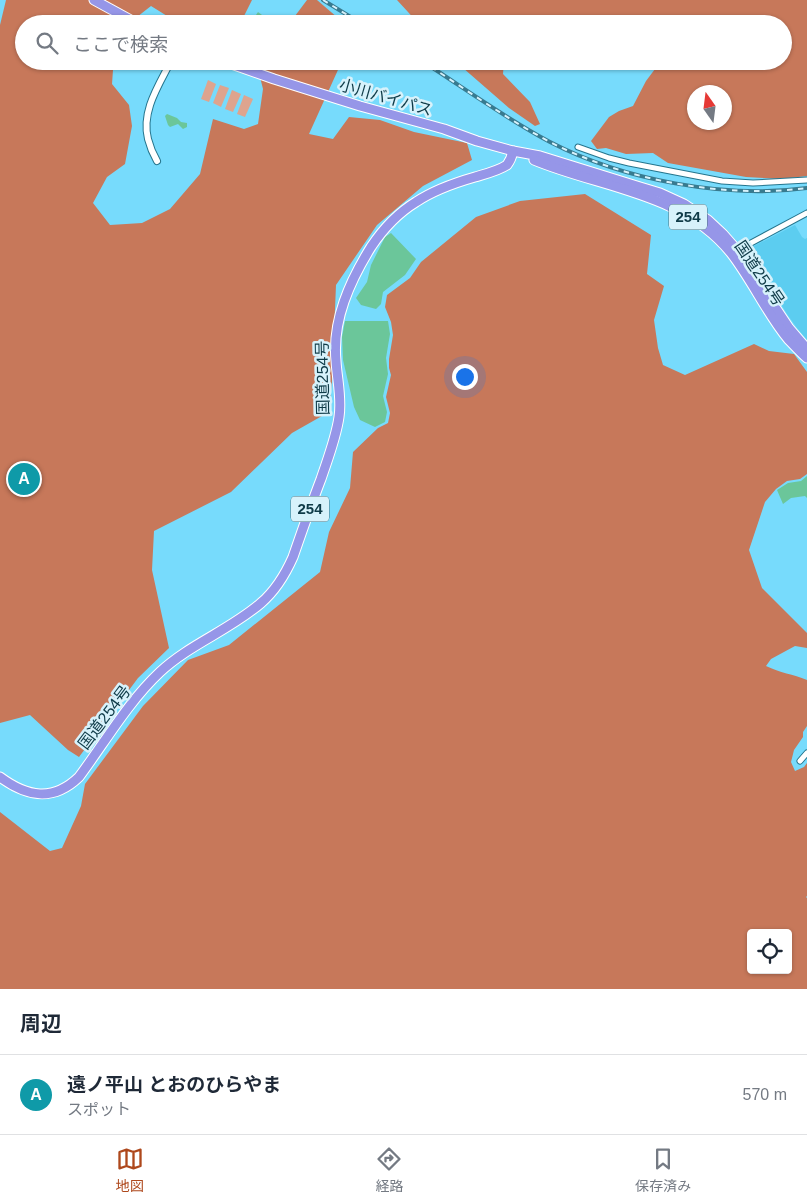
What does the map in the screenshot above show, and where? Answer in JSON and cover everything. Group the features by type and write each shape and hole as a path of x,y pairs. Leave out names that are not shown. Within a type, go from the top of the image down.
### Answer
{"highway":[{"path":"94,0 122,15"},
{"name":"小川バイパス","path":"248,70 513,151"},
{"name":"国道254号","path":"0,777 18,788 34,794 54,793 71,784 79,777 138,695 161,671 250,612 269,596 286,574 332,444 339,416 339,382 335,354 337,326 342,306 353,279 385,228 402,211 417,201 444,187 506,164 511,159 513,151 540,162 655,199 678,210 734,252 789,328 807,348"},
{"name":"国道254号","path":"734,252 779,328 807,358"}],"street":[{"path":"157,161 147,138 146,122 150,106 167,70"},
{"path":"578,147 629,163 722,182 754,183 807,180"},
{"path":"734,252 807,213"},
{"path":"800,761 807,753"}],"shaded area":[{"path":"6,0 252,0 244,15 166,15 151,6 140,15 15,15 15,70 113,70 112,84 129,105 132,126 125,164 107,177 93,203 110,225 142,223 170,209 200,174 213,119 244,129 258,124 263,89 258,70 338,70 309,134 333,139 349,117 380,120 414,132 467,143 472,160 423,186 377,225 336,285 329,412 292,433 231,492 154,531 152,570 169,648 138,678 79,757 68,750 30,715 0,723 0,25"},
{"path":"307,0 317,0 334,15 296,15"},
{"path":"397,0 807,0 807,176 782,179 746,177 668,163 653,153 626,154 606,148 597,149 591,141 609,117 633,106 646,81 654,70 792,70 792,15 411,15"},
{"path":"465,70 503,70 503,74 530,102 540,124 535,126 509,108"},
{"path":"208,80 216,84 209,102 201,99"},
{"path":"220,85 229,88 221,107 213,103"},
{"path":"232,90 241,94 233,112 225,109"},
{"path":"244,95 253,99 245,117 237,114"},
{"path":"167,114 181,122 187,123 187,127 183,129 178,124 170,127 165,116"},
{"path":"585,194 651,235 647,274 664,286 654,320 658,348 663,365 685,375 754,344 769,351 794,354 807,372 807,474 800,479 787,481 776,489 765,502 749,550 762,588 807,633 807,648 795,646 771,659 766,666 807,680 807,726 803,732 803,737 794,750 791,762 795,771 804,767 807,763 807,989 0,989 0,812 50,851 62,848 81,806 85,784 143,706 188,660 229,645 320,572 329,532 350,488 353,452 378,428 388,423 390,413 386,397 391,375 389,359 393,335 391,322 385,307 387,295 410,278 421,262 476,217 520,201"},
{"path":"795,225 802,237 807,238 807,340 787,314 751,256 752,247"},
{"path":"391,233 416,259 405,275 383,292 381,304 376,309 361,305 356,298 367,282 371,265 385,237"},
{"path":"345,321 388,321 390,334 386,358 388,374 383,396 387,412 385,422 375,427 360,420 354,407 343,360 342,337"},
{"path":"807,476 807,498 805,496 791,498 783,504 777,490 788,483 801,481"}],"railway":[{"path":"323,0 347,15"},
{"path":"436,70 533,133 609,167 675,183 709,188 743,191 807,188"}],"place":[{"name":"遠ノ平山 とおのひらやま","path":"24,479"}]}
